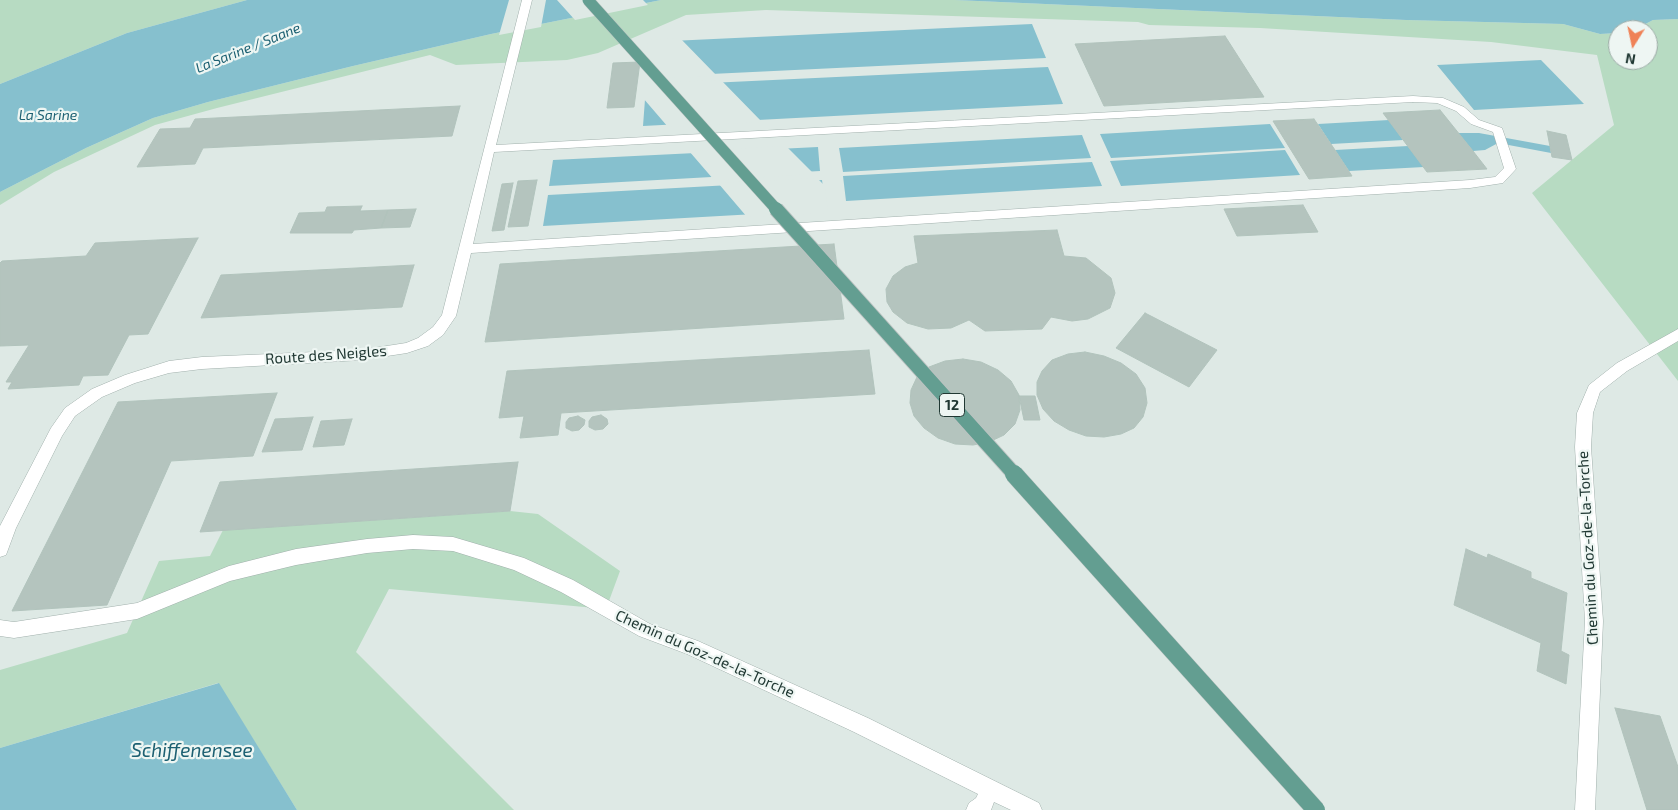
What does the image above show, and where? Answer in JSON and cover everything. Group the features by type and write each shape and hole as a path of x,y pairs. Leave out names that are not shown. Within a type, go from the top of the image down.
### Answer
{"main road":[{"name":"12","path":"588,0 1316,810"}],"street":[{"name":"Route des Neigles","path":"0,550 8,527 56,432 70,412 97,393 130,379 169,367 202,363 361,355 407,348 423,342 438,331 449,316 527,0"},
{"path":"464,249 1460,184 1499,180 1510,169 1498,130 1475,122 1460,109 1439,100 1413,99 490,149"},
{"name":"Chemin du Goz-de-la-Torche","path":"1585,810 1594,621 1583,447 1585,412 1594,389 1622,367 1678,334"},
{"name":"Chemin du Goz-de-la-Torche","path":"0,628 14,630 137,611 229,574 296,557 367,546 413,542 453,544 518,563 567,586 645,630 692,647 853,721 1032,810"},
{"path":"976,810 983,805 990,789"}],"green space":[{"path":"0,0 247,0 127,33 0,84"},
{"path":"661,0 955,0 1406,20 1563,24 1600,34 1608,34 1608,70 1658,70 1658,20 1653,20 1678,19 1678,381 1532,193 1614,125 1597,55 1491,42 1260,28 1149,25 1138,22 766,10 686,15 598,53 567,60 456,65 430,55 155,125 54,172 0,205 0,192 86,148 153,118 208,102 491,34"},
{"path":"510,511 538,514 620,571 606,609 389,589 356,652 514,810 297,810 218,683 0,748 0,670 127,633 159,561 210,556 223,530"}],"water":[{"name":"La Sarine","path":"247,0 661,0 491,34 208,102 153,118 86,148 0,192 0,84 127,33"},
{"path":"955,0 1678,0 1678,19 1608,20 1608,34 1600,34 1563,24 1406,20"},
{"path":"1032,24 1046,58 648,77 650,42"},
{"path":"1541,60 1584,104 1474,110 1437,65"},
{"path":"1048,67 1063,104 643,126 646,86"},
{"path":"1389,120 1403,140 1331,144 1318,124"},
{"path":"1270,124 1285,148 1111,158 1100,134"},
{"path":"1458,133 1479,133 1550,146 1551,153 1498,143 1485,150 1473,151"},
{"path":"1082,135 1091,158 843,172 839,148"},
{"path":"1408,146 1424,167 1349,171 1335,150"},
{"path":"818,147 820,171 549,186 553,160"},
{"path":"1285,150 1300,175 1121,186 1110,161"},
{"path":"1092,162 1102,186 846,201 843,176"},
{"path":"822,180 826,210 543,226 548,195"},
{"name":"Schiffenensee","path":"219,683 297,810 0,810 0,748"}],"pier":[{"path":"509,0 546,0 541,27 499,35"},
{"path":"557,0 643,0 648,5 575,20"},
{"path":"680,38 717,76 646,79 648,40"},
{"path":"721,80 762,122 668,127 643,98 646,83"},
{"path":"786,146 814,174 714,180 689,151"},
{"path":"817,178 825,186 827,213 747,217 718,183"}],"building":[{"path":"1225,36 1264,97 1104,106 1075,44"},
{"path":"640,62 634,107 607,108 613,63"},
{"path":"460,106 452,136 203,148 195,164 137,167 160,129 190,128 195,119"},
{"path":"1440,110 1487,169 1427,172 1383,113"},
{"path":"1314,119 1352,176 1309,179 1273,121"},
{"path":"1547,131 1566,135 1572,160 1552,157"},
{"path":"537,180 528,226 508,227 518,181"},
{"path":"513,183 504,230 492,231 502,184"},
{"path":"1303,205 1318,232 1237,236 1224,209"},
{"path":"362,206 360,211 388,210 381,228 354,230 352,233 290,233 299,213 325,212 327,207"},
{"path":"416,209 410,227 381,228 388,210"},
{"path":"1057,230 1064,256 1086,258 1111,278 1115,293 1110,308 1088,319 1072,321 1051,317 1042,329 985,331 969,320 951,328 928,329 907,323 893,312 887,302 886,289 893,276 905,267 918,263 914,236"},
{"path":"198,238 148,334 129,335 108,375 83,376 79,385 8,389 12,382 6,382 29,345 0,346 0,263 2,261 86,256 95,243"},
{"path":"834,244 844,319 485,342 500,264"},
{"path":"414,265 402,307 201,318 221,275"},
{"path":"1145,313 1217,350 1189,387 1116,348"},
{"path":"869,350 875,394 561,413 558,435 520,438 524,416 499,418 507,371"},
{"path":"1085,352 1104,356 1121,363 1136,374 1145,388 1147,403 1143,417 1134,428 1121,434 1104,437 1086,436 1069,430 1054,421 1043,409 1037,395 1037,382 1042,371 1052,360 1068,354"},
{"path":"963,359 981,362 998,370 1011,381 1019,395 1020,410 1015,424 1004,435 989,442 973,445 955,444 938,438 924,428 914,416 910,403 911,390 917,377 929,367 945,361"},
{"path":"277,393 253,456 171,461 107,605 12,611 118,402"},
{"path":"1019,396 1035,396 1040,420 1024,420"},
{"path":"601,415 607,419 608,424 603,429 595,430 589,427 589,421 592,417"},
{"path":"578,416 585,420 584,425 579,430 572,431 566,428 566,422 569,418"},
{"path":"313,417 302,450 262,452 275,419"},
{"path":"352,419 344,445 313,447 321,421"},
{"path":"518,462 510,511 200,532 220,482"},
{"path":"1466,549 1487,558 1488,554 1531,572 1531,578 1567,593 1561,651 1569,655 1566,684 1537,671 1541,643 1454,605"},
{"path":"1615,708 1660,716 1678,767 1678,810 1647,810"}],"water label":[{"name":"La Sarine / Saane","path":"248,48"}]}
